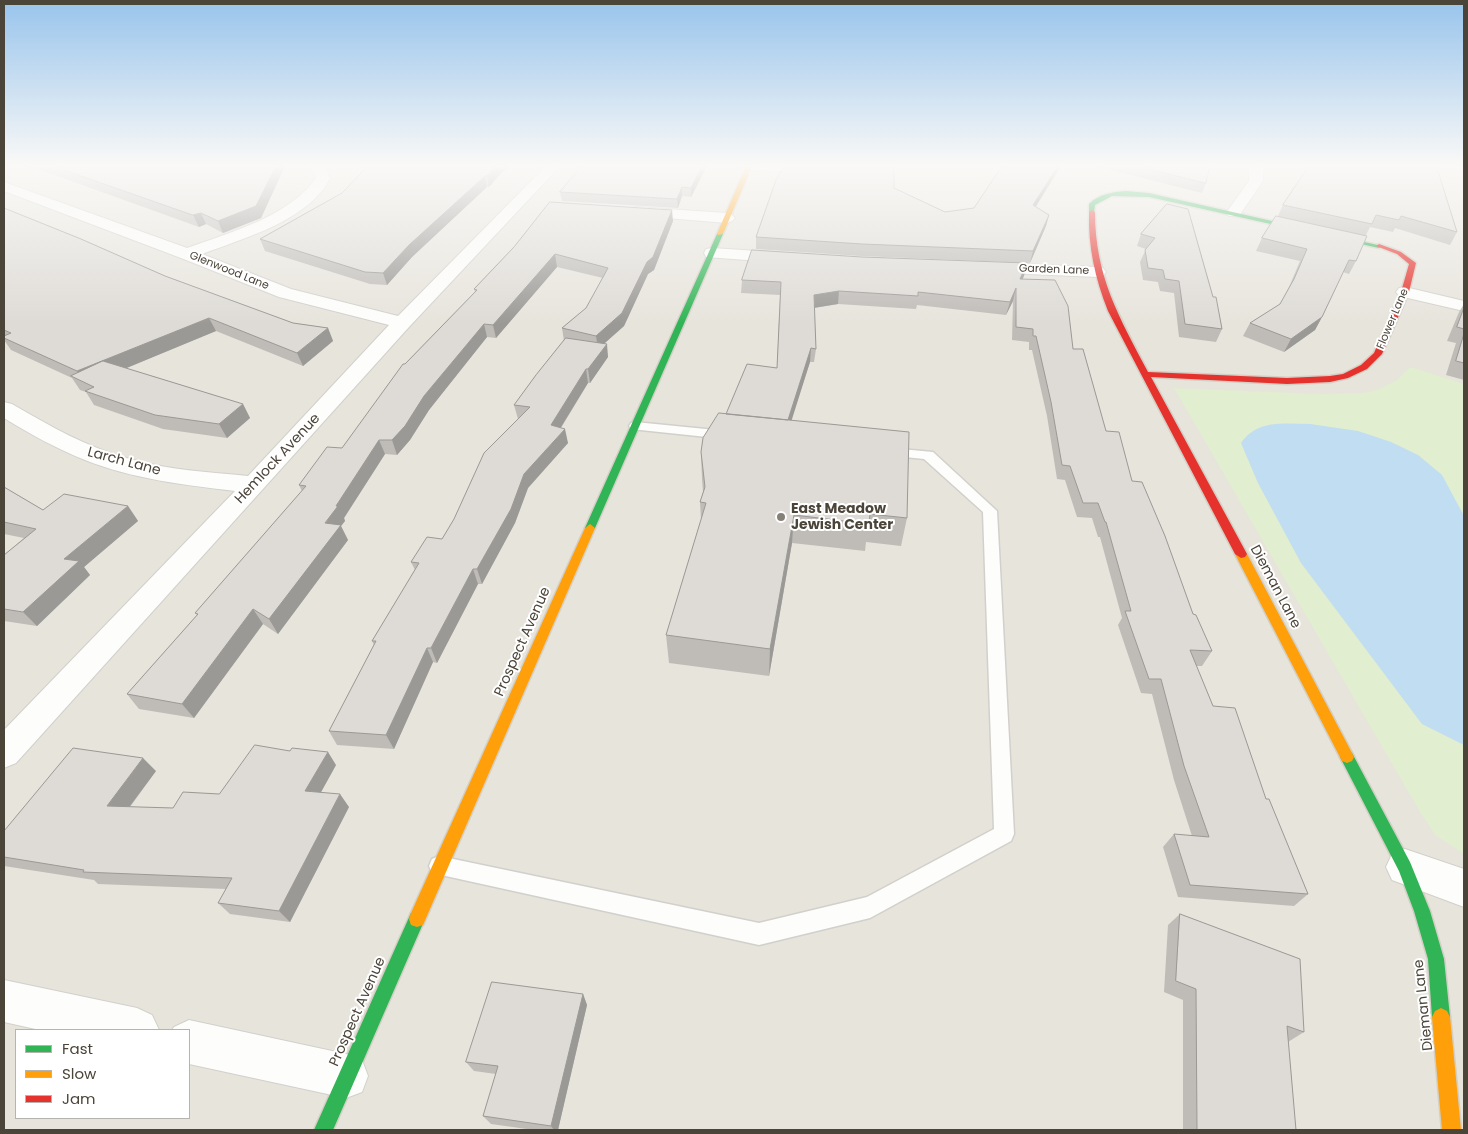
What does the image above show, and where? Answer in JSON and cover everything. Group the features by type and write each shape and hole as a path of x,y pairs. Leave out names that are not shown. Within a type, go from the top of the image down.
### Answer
{"street":[{"name":"Glenwood Lane","path":"93,219 284,293 402,323"},
{"path":"187,254 271,219"},
{"name":"Hemlock Avenue","path":"4,753 402,323 513,219"},
{"name":"Prospect Avenue","path":"323,1130 727,219"},
{"name":"Dieman Lane","path":"1092,219 1091,240 1097,272 1106,296 1406,867 1422,911 1436,959 1452,1130"},
{"name":"Flower Lane","path":"1146,374 1287,381 1330,379 1345,376 1364,366 1378,354 1405,292 1413,263 1409,258 1398,252 1372,244 1257,219"},
{"path":"712,253 801,259"},
{"name":"Garden Lane","path":"969,267 1097,272"},
{"path":"1405,292 1464,306"},
{"name":"Larch Lane","path":"4,410 63,443 106,460 148,472 254,485"},
{"path":"1406,867 1464,888"},
{"path":"4,1001 132,1029"},
{"path":"190,1042 346,1076"}],"lane":[{"path":"635,426 742,437"},
{"path":"439,866 759,934 870,907 1004,834 990,511 928,455 879,450"}],"shaded area":[{"path":"4,219 1464,219 1464,1130 4,1130"}],"green space":[{"path":"1410,367 1464,384 1464,854 1435,835 1420,812 1174,388 1319,394 1363,393 1378,390 1397,380"}],"water":[{"path":"1272,424 1310,424 1358,431 1391,442 1418,455 1442,475 1464,516 1464,745 1422,724 1301,563 1258,483 1241,443 1248,435 1263,426"}],"building":[{"path":"4,219 31,219 165,276 293,323 328,328 297,353 209,318 77,371 4,338 4,336 11,333 4,330"},
{"path":"296,219 438,219 409,245 383,273 365,272 260,239"},
{"path":"536,219 668,219 653,257 647,262 622,313 596,336 562,328 586,308 608,268 555,254 493,325 484,324 424,396 405,426 392,440 379,440 336,506 338,506 325,523 341,525 269,619 253,609 182,704 127,694 198,614 195,613 306,486 299,485 327,447 342,448 403,364 477,290 474,289 514,247"},
{"path":"762,219 1047,219 1033,251 862,244 756,237"},
{"path":"1154,219 1191,219 1213,297 1216,297 1222,329 1185,324 1179,281 1165,279 1163,270 1148,268 1145,250 1155,238 1141,234"},
{"path":"1274,219 1289,219 1367,236 1356,261 1349,260 1322,317 1291,339 1250,323 1280,304 1294,279 1307,249 1262,238"},
{"path":"1348,219 1374,219 1372,224"},
{"path":"1411,219 1453,219 1457,232"},
{"path":"752,250 862,257 1027,263 1020,279 1055,280 1068,306 1073,349 1083,349 1106,431 1119,432 1132,481 1142,482 1165,536 1193,614 1196,615 1212,651 1190,650 1213,706 1235,708 1266,799 1269,799 1308,894 1190,885 1174,834 1209,837 1184,766 1161,679 1149,679 1125,611 1131,611 1106,522 1098,503 1083,503 1070,466 1062,465 1051,402 1036,336 1033,336 1033,329 1016,327 1016,288 1010,302 918,292 918,296 839,291 814,295 816,349 811,348 788,420 726,414 747,364 777,368 781,282 742,280"},
{"path":"1464,308 1464,329 1457,327"},
{"path":"1464,334 1464,363 1456,361"},
{"path":"566,338 607,344 588,369 586,369 551,425 565,429 524,474 511,509 477,569 473,569 431,648 427,648 386,735 329,731 376,641 372,641 419,563 411,562 427,537 442,539 454,519 484,453 530,407 514,405"},
{"path":"103,361 243,404 219,424 155,415 85,391 94,387 71,376"},
{"path":"719,413 909,432 907,518 870,514 869,524 794,515 770,649 666,635 706,503 700,502 705,487 701,452 703,438"},
{"path":"4,487 43,510 64,494 128,506 64,559 79,561 23,612 4,609 4,555 36,529 4,522"},
{"path":"255,745 290,751 292,748 328,752 305,791 340,794 279,911 218,903 232,878 83,872 84,870 4,857 4,831 73,748 143,758 107,806 173,808 183,792 219,794"},
{"path":"1180,914 1300,959 1304,1032 1287,1026 1296,1130 1197,1130 1196,989 1176,981"},
{"path":"492,982 583,994 551,1126 483,1116 498,1066 466,1062"}],"traffic: fast":[{"path":"1257,219 1379,246"},
{"path":"590,528 720,234"},
{"path":"1347,757 1405,867 1422,911 1436,959 1441,1017"},
{"path":"323,1130 417,919"}],"traffic: slow":[{"path":"720,234 726,219"},
{"path":"417,919 590,528"},
{"path":"1241,554 1347,757"},
{"path":"1441,1017 1452,1130"}],"traffic: jam":[{"path":"1092,219 1095,257 1112,311 1241,554"},
{"path":"1146,374 1287,381 1330,379 1345,376 1364,367 1378,354 1405,292 1413,263 1399,253 1379,246"}],"place":[{"name":"East Meadow Jewish Center","path":"781,517"}]}
